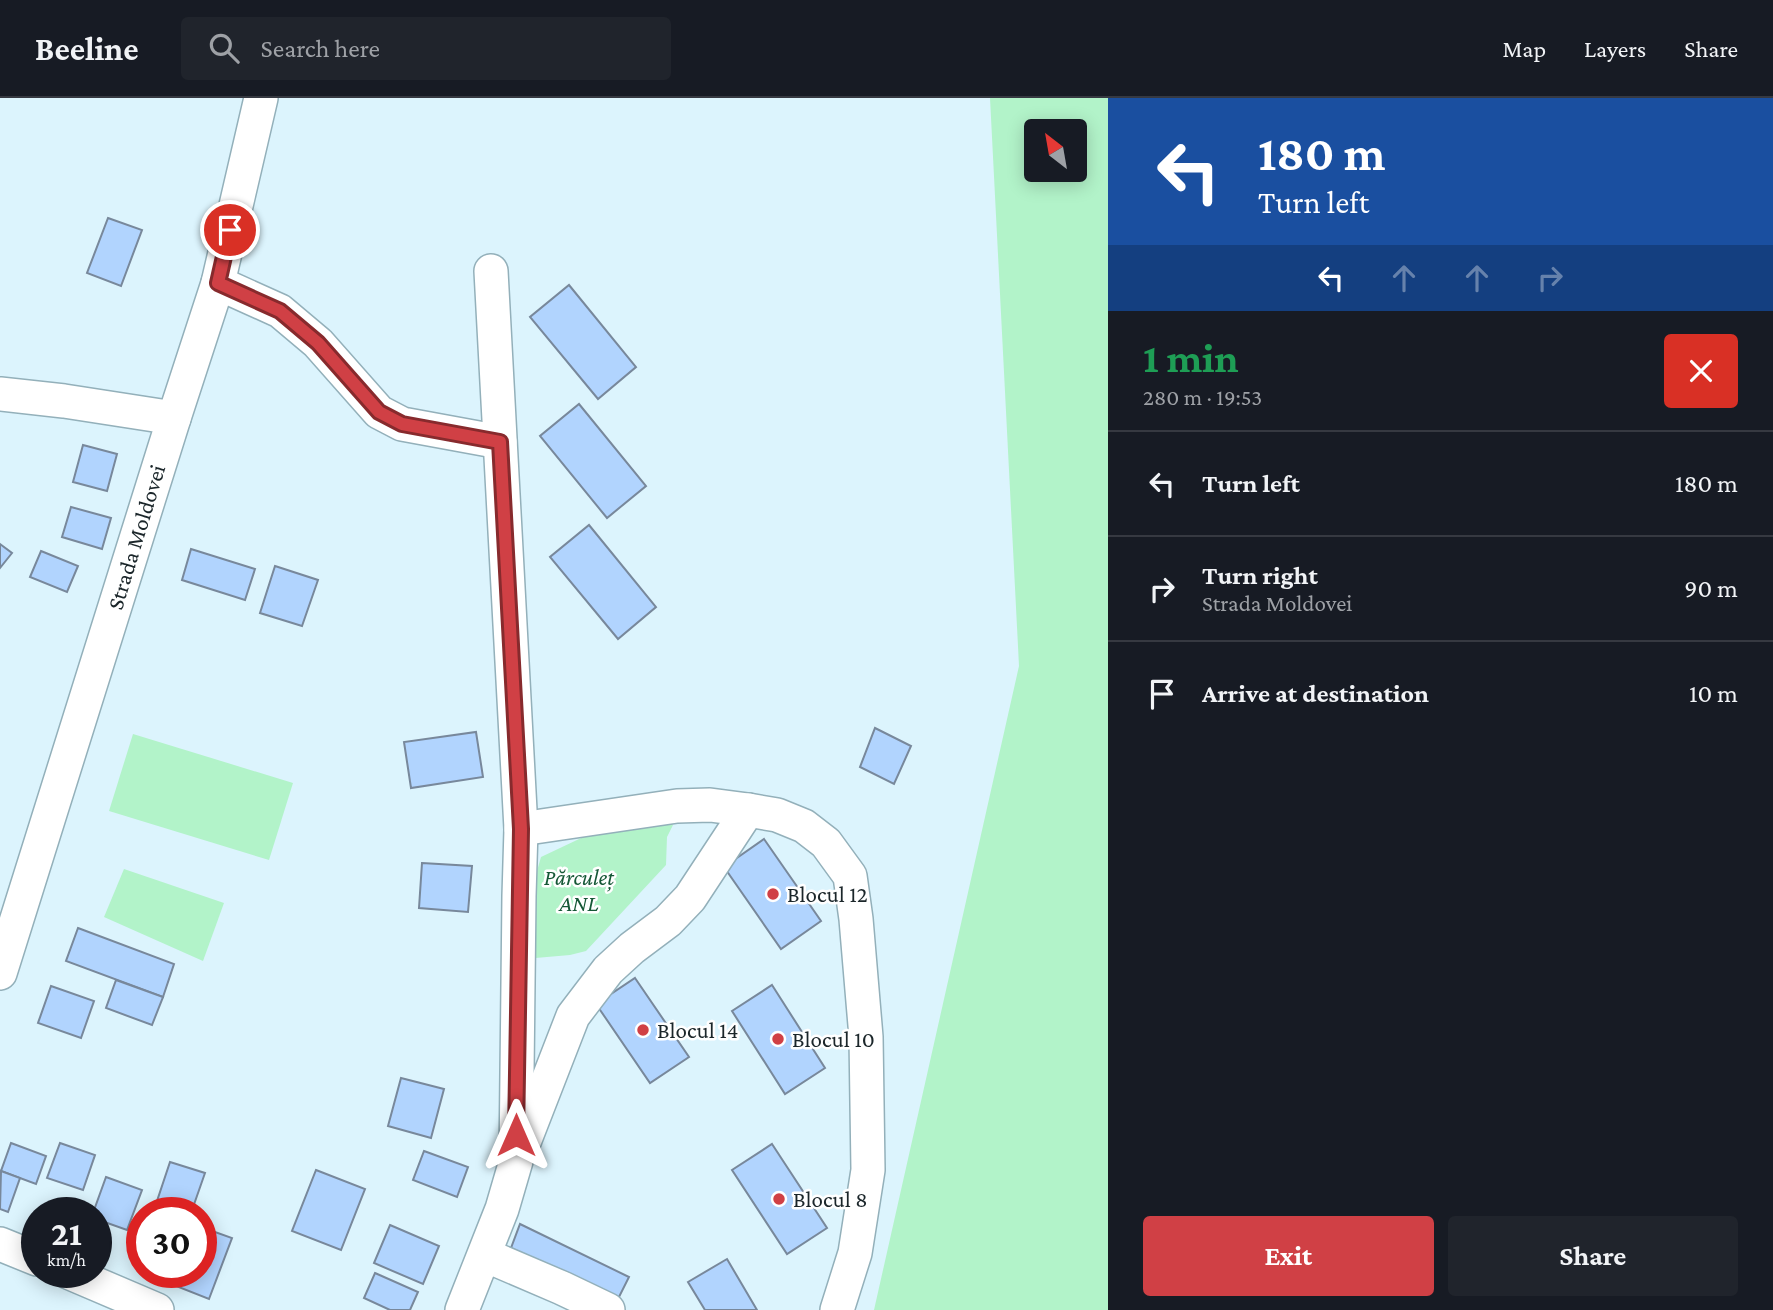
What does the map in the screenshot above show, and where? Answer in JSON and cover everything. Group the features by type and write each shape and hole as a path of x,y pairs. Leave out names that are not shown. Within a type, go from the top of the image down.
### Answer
{"street":[{"name":"Strada Moldovei","path":"0,973 218,283 261,98"},
{"path":"491,271 521,829 516,1161"},
{"path":"218,283 280,311 318,343 379,412 402,424 500,442"},
{"path":"0,394 174,418"},
{"path":"521,829 677,806 710,805 777,814 804,827 827,843 850,876 866,1037 868,1170 855,1253 837,1310"},
{"path":"462,1310 502,1209 516,1161 573,1016 608,970 668,921 690,898 748,810"},
{"path":"0,1244 21,1253"},
{"path":"485,1255 608,1310"},
{"path":"105,1288 157,1310"}],"green space":[{"path":"990,98 1108,98 1108,1310 874,1310 1019,666"},
{"path":"133,734 293,783 269,860 109,811"},
{"name":"Părculeț ANL","path":"663,815 673,825 667,837 666,865 586,951 524,959 525,913 541,857 596,831"},
{"path":"124,869 224,903 203,961 104,917"}],"building":[{"path":"108,218 142,230 121,286 87,273"},
{"path":"569,285 636,367 598,399 530,317"},
{"path":"579,404 646,486 607,518 540,436"},
{"path":"83,445 117,454 107,491 73,482"},
{"path":"71,507 111,518 102,549 62,537"},
{"path":"589,525 656,607 618,639 550,557"},
{"path":"0,544 12,553 0,568"},
{"path":"191,549 255,569 245,600 182,580"},
{"path":"41,551 78,566 67,592 30,577"},
{"path":"275,566 318,580 302,626 260,613"},
{"path":"875,728 911,746 894,784 860,767"},
{"path":"476,732 483,777 411,788 404,742"},
{"name":"Blocul 12","path":"764,839 821,921 781,949 724,867"},
{"path":"422,863 472,866 468,912 419,908"},
{"path":"78,928 174,964 163,997 66,961"},
{"name":"Blocul 14","path":"635,978 689,1057 650,1083 596,1004"},
{"path":"116,980 163,997 152,1025 106,1008"},
{"name":"Blocul 10","path":"772,985 825,1068 785,1094 732,1011"},
{"path":"51,986 94,1001 81,1038 38,1023"},
{"path":"401,1078 444,1089 431,1138 388,1126"},
{"path":"11,1143 46,1156 36,1184 1,1171"},
{"path":"60,1143 95,1155 83,1190 47,1178"},
{"name":"Blocul 8","path":"772,1144 827,1228 787,1254 732,1170"},
{"path":"424,1151 468,1167 457,1197 413,1180"},
{"path":"170,1162 205,1173 197,1197 158,1197"},
{"path":"316,1170 365,1189 341,1250 292,1231"},
{"path":"1,1171 20,1178 8,1212 0,1209"},
{"path":"106,1177 142,1190 139,1197 126,1197 126,1230 112,1225 112,1197 99,1197"},
{"path":"520,1224 629,1277 617,1301 511,1248"},
{"path":"390,1225 439,1246 423,1284 374,1263"},
{"path":"217,1233 232,1238 217,1278"},
{"path":"727,1259 757,1310 705,1310 688,1282"},
{"path":"375,1273 418,1292 410,1310 390,1310 364,1298"},
{"path":"181,1288 213,1288 209,1299"}],"place":[{"name":"Blocul 12","path":"773,894"},
{"name":"Blocul 14","path":"643,1030"},
{"name":"Blocul 10","path":"778,1039"},
{"name":"Blocul 8","path":"779,1199"}],"route":[{"path":"230,230 218,283 280,311 318,343 379,412 402,424 500,442 521,829 516,1135"}]}
